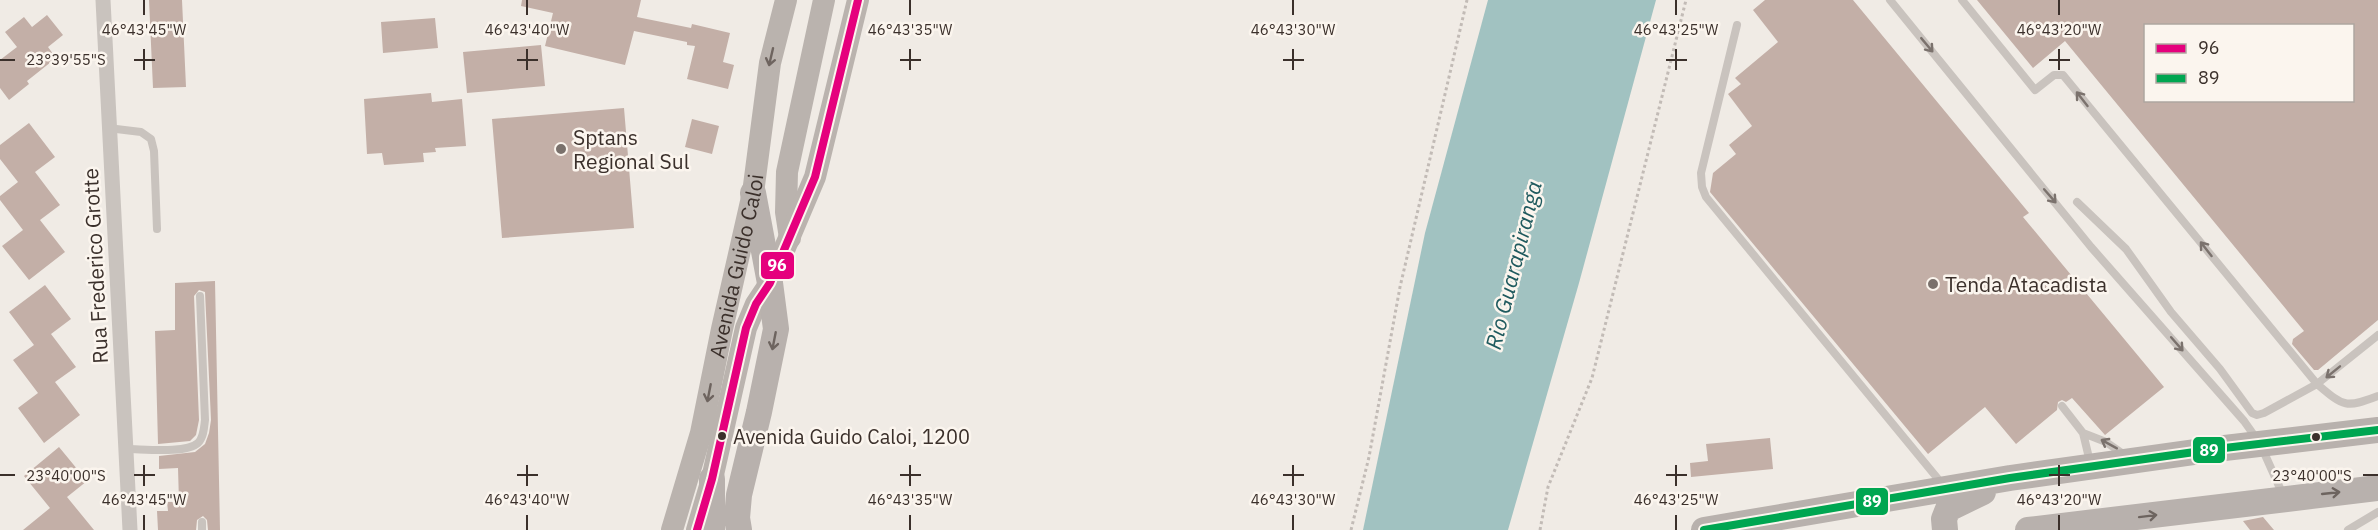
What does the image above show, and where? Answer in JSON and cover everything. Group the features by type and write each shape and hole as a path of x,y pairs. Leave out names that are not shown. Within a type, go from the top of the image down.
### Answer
{"main road":[{"name":"Avenida Guido Caloi","path":"672,530 701,433 753,192 770,63 786,0"},
{"path":"790,238 786,212 787,172 824,0"},
{"name":"Avenida Guido Caloi","path":"697,530 712,479 746,328 756,304 770,283 814,177 858,0"},
{"path":"739,530 737,518 739,495 776,329 753,192"},
{"path":"1704,530 2241,441 2378,430"},
{"path":"1945,530 1944,519 1948,509 2010,478"},
{"path":"712,479 712,530"},
{"path":"2028,530 2284,499 2376,496"}],"street":[{"name":"Rua Frederico Grotte","path":"103,0 130,530"}],"lane":[{"path":"1890,0 2091,247 2244,421 2241,441 2284,499"},
{"path":"1962,0 2036,90 2054,75 2063,75 2317,384 2340,403 2358,404 2378,396"},
{"path":"1737,25 1701,173 1706,197 1946,489"},
{"path":"108,128 141,132 151,139 154,152 157,229"},
{"path":"2077,202 2126,249 2171,312 2220,369 2252,413 2258,415 2264,413 2317,384 2378,335"},
{"path":"127,449 187,448 198,443 203,434 205,420 200,296"},
{"path":"2062,406 2083,433 2091,467"},
{"path":"2241,441 2244,421"},
{"path":"2083,433 2106,442 2131,461"},
{"path":"2348,530 2376,496"}],"path":[{"path":"1351,530 1369,457 1400,286 1467,0"},
{"path":"1540,530 1548,487 1592,378 1686,0"}],"water":[{"name":"Rio Guarapiranga","path":"1488,0 1656,0 1579,283 1508,530 1363,530 1425,233"}],"building":[{"path":"149,0 182,0 186,87 153,88"},
{"path":"522,0 641,0 637,17 691,28 692,24 730,33 723,62 734,65 728,89 687,79 695,46 687,45 687,42 634,31 625,65 545,46 553,13 521,6"},
{"name":"Tenda Atacadista","path":"1765,0 1853,0 2029,213 2023,217 2164,387 2105,435 2072,398 2066,402 2062,400 2058,402 2057,410 2016,444 1985,407 1928,454 1710,192 1713,173 1736,154 1729,145 1752,126 1728,94 1741,84 1735,78 1778,42 1753,10"},
{"path":"1977,0 2378,0 2378,320 2318,370 2314,370 2292,344 2293,339 2304,331 2065,41 2033,68"},
{"path":"47,15 63,35 48,47 56,58 27,81 29,84 9,100 0,88 0,60 17,47 5,32 24,17 32,27"},
{"path":"435,18 438,48 383,53 381,22"},
{"path":"541,45 545,86 467,93 463,52"},
{"path":"431,93 432,102 462,99 466,146 435,148 436,152 423,153 424,162 384,165 382,153 367,154 364,99"},
{"name":"Sptans Regional Sul","path":"624,108 634,228 502,238 492,119"},
{"path":"692,119 719,126 712,154 685,147"},
{"path":"29,123 55,157 35,172 60,205 40,220 65,252 29,280 2,246 23,230 0,200 0,196 18,182 0,159 0,145"},
{"path":"215,281 220,530 208,530 207,520 203,516 197,520 196,530 158,530 157,511 168,511 167,502 179,502 178,468 159,469 159,456 195,452 205,444 209,433 211,420 205,292 199,290 194,296 199,420 196,435 190,441 158,444 155,331 175,330 175,283"},
{"path":"45,285 71,319 51,334 76,367 55,382 80,415 44,443 18,408 38,393 13,360 34,345 9,312"},
{"path":"1770,438 1773,469 1691,477 1690,463 1708,461 1706,444"},
{"path":"59,447 87,481 67,497 94,530 23,530 50,508 24,476"},
{"path":"2263,517 2274,530 2250,530 2243,521"}],"transit line":[{"name":"96","path":"697,530 712,479 746,328 756,304 770,283 815,177 858,0"},
{"name":"89","path":"1704,530 2010,478 2216,449 2378,430"}],"place":[{"name":"Sptans Regional Sul","path":"561,149"},
{"name":"Tenda Atacadista","path":"1933,284"},
{"name":"Avenida Guido Caloi, 1200","path":"722,436"}]}
